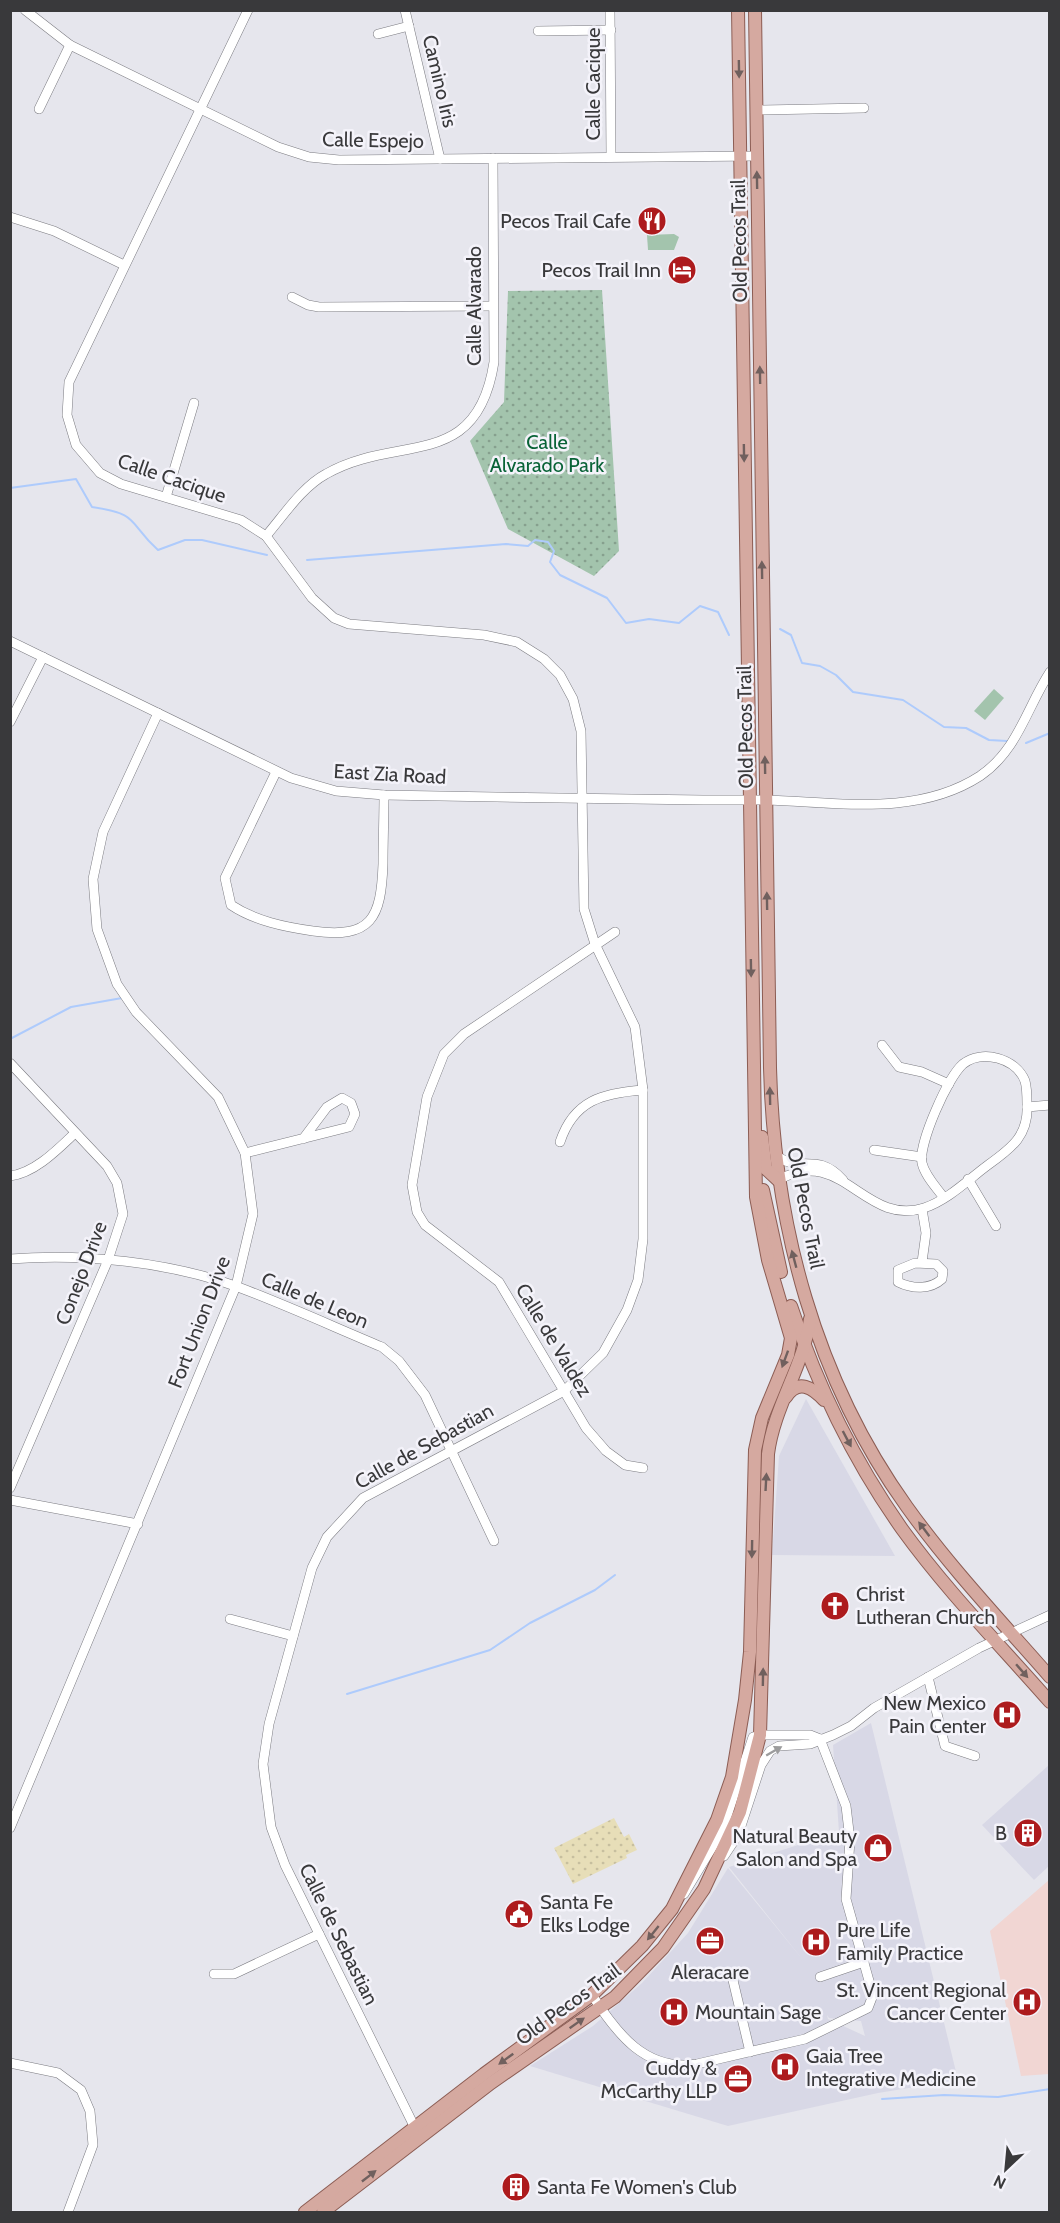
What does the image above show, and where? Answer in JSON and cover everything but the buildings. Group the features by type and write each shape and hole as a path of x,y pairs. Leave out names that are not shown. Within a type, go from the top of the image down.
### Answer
{"main road":[{"name":"Old Pecos Trail","path":"323,2212 417,2133 592,1995 642,1946 672,1909 717,1820 732,1777 745,1700 750,1652 753,1463 762,1418 788,1354 790,1338 760,1225 756,1197 738,10"},
{"name":"Old Pecos Trail","path":"305,2212 600,2007 639,1975 663,1948 712,1876 740,1812 760,1735 766,1473 769,1443 777,1414 804,1348 811,1315 791,1247 777,1180 771,1111 754,10"},
{"path":"753,1092 766,1169 777,1180"},
{"path":"756,1138 764,1199 777,1260 804,1348 830,1407 875,1488 903,1530 1050,1702"},
{"path":"811,1315 829,1364 858,1425 906,1505 942,1553 1050,1677"},
{"path":"777,1414 789,1391 799,1386 814,1389 830,1407"}],"street":[{"name":"Calle Espejo","path":"25,10 70,45 278,147 309,157 339,160 757,156"},
{"name":"Calle Cacique","path":"248,10 69,382 66,415 76,445 100,473 121,484 241,520 266,536 312,598 334,618 348,624 484,635 517,642 544,659 560,675 573,699 581,731 582,799"},
{"name":"Camino Iris","path":"405,10 440,159"},
{"name":"Calle Cacique","path":"610,10 611,157"},
{"path":"378,33 409,26"},
{"path":"537,31 610,30"},
{"path":"39,109 70,45"},
{"path":"756,110 864,108"},
{"name":"Calle Alvarado","path":"266,536 313,483 326,473 357,461 437,443 468,423 490,387 494,362 493,158"},
{"path":"10,217 54,231 124,265"},
{"path":"292,297 308,305 319,307 493,306"},
{"path":"166,497 194,403"},
{"name":"East Zia Road","path":"10,641 276,772 305,784 336,791 384,795 766,800 888,804 914,800 956,788 978,776 1007,752 1050,672"},
{"path":"10,722 44,657"},
{"name":"Fort Union Drive","path":"10,1828 236,1286 253,1214 245,1153 218,1097 148,1024 121,991 111,972 98,929 93,879 103,832 158,713"},
{"path":"276,772 225,878 231,905 248,916 295,929 334,934 358,930 374,917 382,899 384,795"},
{"name":"Calle de Sebastian","path":"417,2133 285,1865 271,1827 263,1764 269,1725 312,1568 327,1537 363,1498 564,1391 603,1353 627,1310 638,1280 643,1239 643,1090 636,1027 595,944 584,909 582,799"},
{"name":"Calle de Valdez","path":"615,932 464,1034 444,1054 427,1097 412,1185 417,1212 425,1225 499,1282 586,1428 606,1451 624,1465 643,1468"},
{"path":"882,1045 899,1066 922,1072 949,1084"},
{"path":"777,1180 796,1172 814,1170 826,1172 885,1206 922,1209 944,1198 1010,1149 1021,1138 1026,1125 1026,1085 1022,1076 1000,1059 988,1057 969,1061 956,1071 928,1132 922,1157 926,1172 944,1198"},
{"name":"Conejo Drive","path":"10,1063 107,1166 117,1183 123,1214 108,1260 10,1488"},
{"path":"560,1142 566,1125 588,1101 614,1092 643,1090"},
{"path":"245,1153 303,1139 349,1127 355,1114 351,1103 342,1098 331,1103 303,1139"},
{"path":"1027,1107 1050,1105"},
{"path":"10,1176 18,1175 52,1155 75,1133"},
{"path":"874,1150 922,1157"},
{"path":"775,1154 788,1164 815,1162 828,1166 847,1184"},
{"path":"968,1179 996,1226"},
{"path":"922,1209 926,1233 922,1262"},
{"name":"Calle de Leon","path":"10,1259 47,1256 108,1260 174,1270 236,1286 382,1347 399,1361 425,1395 494,1541"},
{"path":"922,1262 939,1266 943,1271 942,1279 929,1287 907,1286 898,1282 896,1275 902,1267 922,1262"},
{"path":"10,1500 138,1524"},
{"path":"712,1876 738,1835 766,1755 779,1746 810,1744 851,1726 865,1713 995,1639 1012,1634 1050,1615"},
{"path":"230,1619 293,1636"},
{"path":"928,1677 945,1746 975,1756"},
{"path":"592,1995 617,2032 634,2048 657,2061 688,2066 814,2036 868,2008 873,1995 846,1899 850,1840 846,1806 820,1739 810,1735 753,1737 749,1743 732,1805 717,1841 695,1880 672,1909"},
{"path":"214,1974 234,1974 319,1934"},
{"path":"820,1977 864,1962"},
{"path":"732,1976 750,2052"},
{"path":"10,2063 58,2073 81,2090 90,2111 93,2145 68,2212"}],"shaded area":[{"path":"806,1399 895,1556 772,1555 779,1456"},
{"path":"871,1723 958,2080 878,2093 728,2126 530,2066 593,2026 642,1983 688,1933 728,1868 803,1960 729,1867 839,1832 833,1745","holes":["827,2015 829,2018 861,2021 865,2036 828,2019"]},
{"path":"1049,1765 1049,1866 1034,1880 982,1825"},
{"name":"St. Vincent Regional Cancer Center","path":"1049,1880 1049,2074 1021,2076 990,1931"}],"green space":[{"path":"674,234 679,237 674,250 648,250 647,235"},
{"name":"Calle Alvarado Park","path":"602,290 619,551 594,576 508,529 470,441 504,402 508,291"},
{"path":"994,689 1004,698 985,720 974,711"}],"sand":[{"path":"614,1818 624,1837 629,1834 637,1850 626,1855 627,1858 573,1884 554,1848"}],"waterway":[{"path":"10,488 76,479 92,507 126,516 158,550 185,540 202,540 267,555"},
{"path":"307,560 506,544 528,546 535,540 548,542 554,551 550,562 560,575 607,598 626,623 649,619 679,623 700,606 718,612 729,635"},
{"path":"780,629 791,635 802,663 820,666 836,675 853,692 903,700 944,727 966,728 989,740 1007,741"},
{"path":"1026,743 1050,733"},
{"path":"10,1039 71,1007 122,998"},
{"path":"347,1694 490,1650 530,1623 595,1590 615,1575"},
{"path":"882,2099 944,2095 998,2097 1050,2089"}],"place":[{"name":"Pecos Trail Cafe","path":"652,221"},
{"name":"Pecos Trail Inn","path":"682,270"},
{"name":"Christ Lutheran Church","path":"835,1606"},
{"name":"New Mexico Pain Center","path":"1007,1715"},
{"name":"B","path":"1028,1833"},
{"name":"Natural Beauty Salon and Spa","path":"878,1848"},
{"name":"Santa Fe Elks Lodge","path":"519,1914"},
{"name":"Aleracare","path":"710,1941"},
{"name":"Pure Life Family Practice","path":"816,1942"},
{"name":"St. Vincent Regional Cancer Center","path":"1027,2002"},
{"name":"Mountain Sage","path":"674,2012"},
{"name":"Gaia Tree Integrative Medicine","path":"785,2067"},
{"name":"Cuddy & McCarthy LLP","path":"738,2079"},
{"name":"Santa Fe Women's Club","path":"516,2187"}]}
